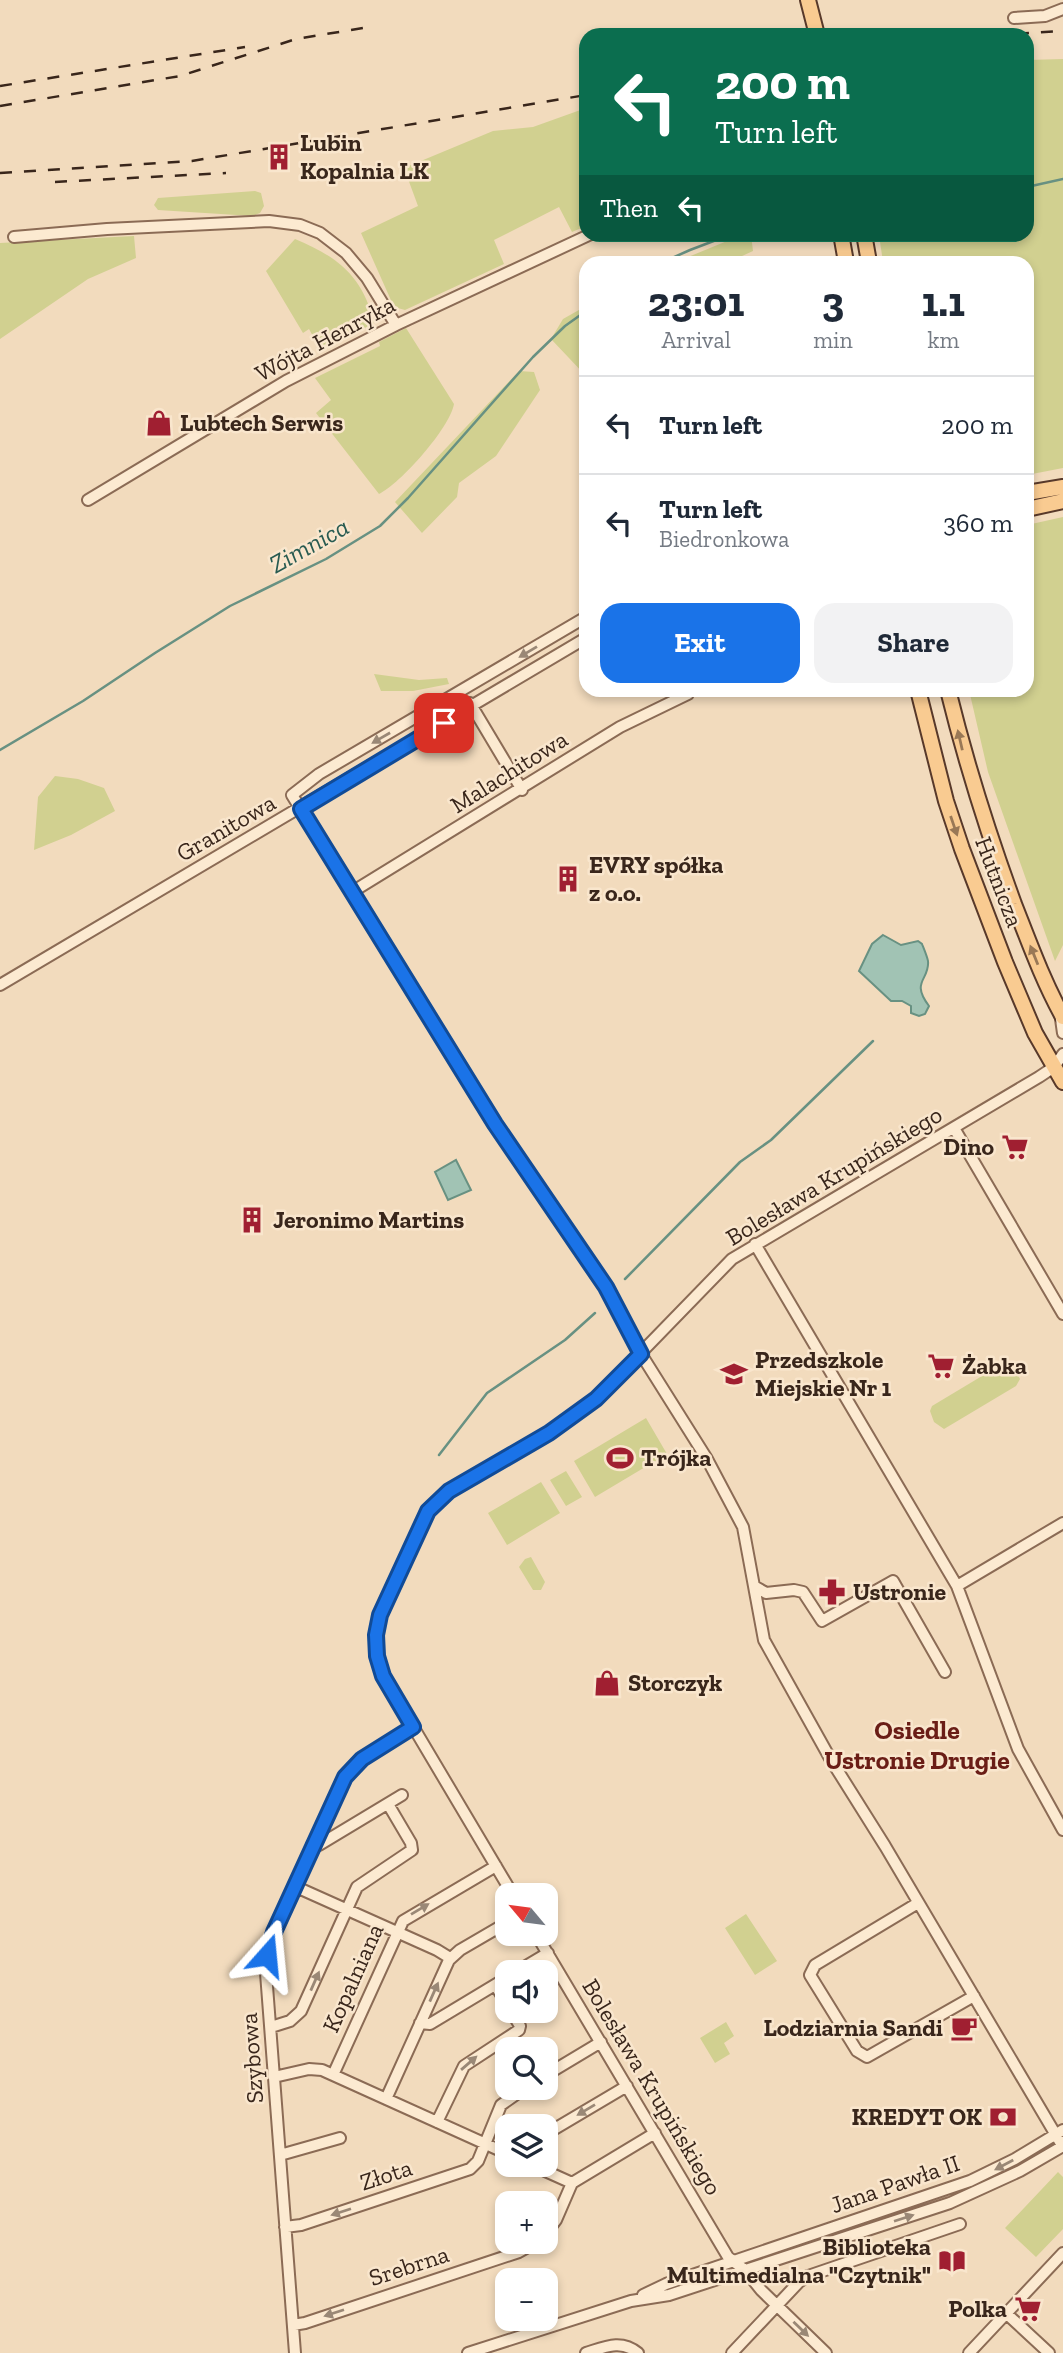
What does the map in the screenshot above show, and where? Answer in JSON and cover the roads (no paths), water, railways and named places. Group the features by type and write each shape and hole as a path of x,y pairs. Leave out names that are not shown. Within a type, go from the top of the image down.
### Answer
{"main road":[{"path":"808,0 815,28"},
{"path":"1034,492 1063,487"},
{"path":"1034,507 1063,501"},
{"name":"Hutnicza","path":"920,697 946,802 962,849 1035,1033 1059,1066 1063,1082"},
{"name":"Hutnicza","path":"950,697 965,762 985,827 1037,963 1061,1014"}],"street":[{"path":"1014,18 1045,16 1063,9"},
{"path":"14,237 107,229 256,222 282,221 300,225 320,233 346,253 367,278 396,325"},
{"name":"Wójta Henryka","path":"88,500 286,381 396,325 579,240"},
{"name":"Granitowa","path":"301,809 292,795 319,774 579,621"},
{"name":"Granitowa","path":"0,985 579,642"},
{"path":"462,692 522,790"},
{"name":"Malachitowa","path":"352,892 522,790 620,727 682,697"},
{"path":"301,809 495,1124 606,1287 641,1354 707,1459 743,1527 764,1640 831,1760 1060,2133 1063,2146"},
{"path":"1061,1014 1063,1033"},
{"path":"1059,1066 1063,1054"},
{"name":"Bolesława Krupińskiego","path":"506,1883 383,1676 377,1656 376,1635 380,1615 428,1511 449,1491 549,1433 596,1399 732,1259 1059,1066"},
{"path":"954,1128 1063,1314"},
{"path":"755,1244 957,1586 1018,1749 1063,1830"},
{"path":"957,1586 1063,1523"},
{"path":"754,1586 766,1593 794,1590 803,1592 822,1621 893,1581 945,1672"},
{"name":"Szybowa","path":"295,2353 266,1973 267,1953 271,1938 338,1788 348,1773 366,1757 413,1727"},
{"path":"312,1845 318,1846 402,1795"},
{"path":"271,2027 290,2021 300,2012 360,1884 412,1850 411,1842 388,1804"},
{"name":"Kopalniana","path":"333,2075 397,1932 407,1917 496,1866"},
{"path":"294,1886 450,1958"},
{"path":"918,1903 815,1965 810,1975 857,2051 867,2057 974,1996"},
{"path":"386,2099 450,1958 495,1930"},
{"name":"Bolesława Krupińskiego","path":"544,1946 733,2261"},
{"path":"536,1960 548,1953"},
{"path":"420,2023 431,2023 495,1985"},
{"path":"437,2122 464,2066 519,2030 518,2023"},
{"path":"558,2068 601,2042"},
{"path":"274,2077 313,2069 333,2075 495,2148"},
{"path":"558,2127 627,2086"},
{"name":"Złota","path":"285,2227 301,2225 468,2170 477,2162 501,2105 508,2100"},
{"path":"558,2215 572,2183 655,2133"},
{"name":"Jana Pawła II","path":"468,2353 631,2301 666,2284 970,2181 1060,2133"},
{"path":"280,2155 340,2138"},
{"name":"Jana Pawła II","path":"631,2301 669,2295 950,2203 1020,2171 1063,2146"},
{"path":"558,2177 572,2183"},
{"path":"732,2353 808,2276 960,2224"},
{"path":"969,2353 1063,2253"},
{"name":"Srebrna","path":"293,2325 513,2254"},
{"path":"733,2261 746,2270 758,2287 826,2353"},
{"path":"1007,2314 1049,2353"},
{"path":"586,2353 614,2344 624,2345 638,2353"}],"waterway":[{"name":"Zimnica","path":"1034,185 1063,179"},
{"name":"Zimnica","path":"676,256 711,242"},
{"name":"Zimnica","path":"0,750 83,701 230,606 326,559 380,526 533,357 579,316"},
{"path":"625,1279 740,1162 771,1140 873,1041"},
{"path":"439,1455 487,1393 565,1340 595,1313"}],"railway":[{"path":"0,106 180,76 296,39 369,27"},
{"path":"1034,33 1063,31"},
{"path":"0,86 245,47"},
{"path":"0,173 192,161 579,96"},
{"path":"55,182 226,173"}],"place":[{"name":"Lubin Kopalnia LK","path":"279,157"},
{"name":"Lubtech Serwis","path":"159,423"},
{"name":"EVRY spółka z o.o.","path":"568,879"},
{"name":"Dino","path":"1015,1147"},
{"name":"Jeronimo Martins","path":"252,1220"},
{"name":"Żabka","path":"941,1366"},
{"name":"Przedszkole Miejskie Nr 1","path":"734,1374"},
{"name":"Trójka","path":"620,1458"},
{"name":"Ustronie","path":"832,1592"},
{"name":"Storczyk","path":"607,1683"},
{"name":"Lodziarnia Sandi","path":"964,2028"},
{"name":"KREDYT OK","path":"1003,2117"},
{"name":"Biblioteka Multimedialna \"Czytnik\"","path":"952,2261"},
{"name":"Polka","path":"1028,2309"}],"district":[{"name":"Osiedle Ustronie Drugie","path":"917,1745"}]}
